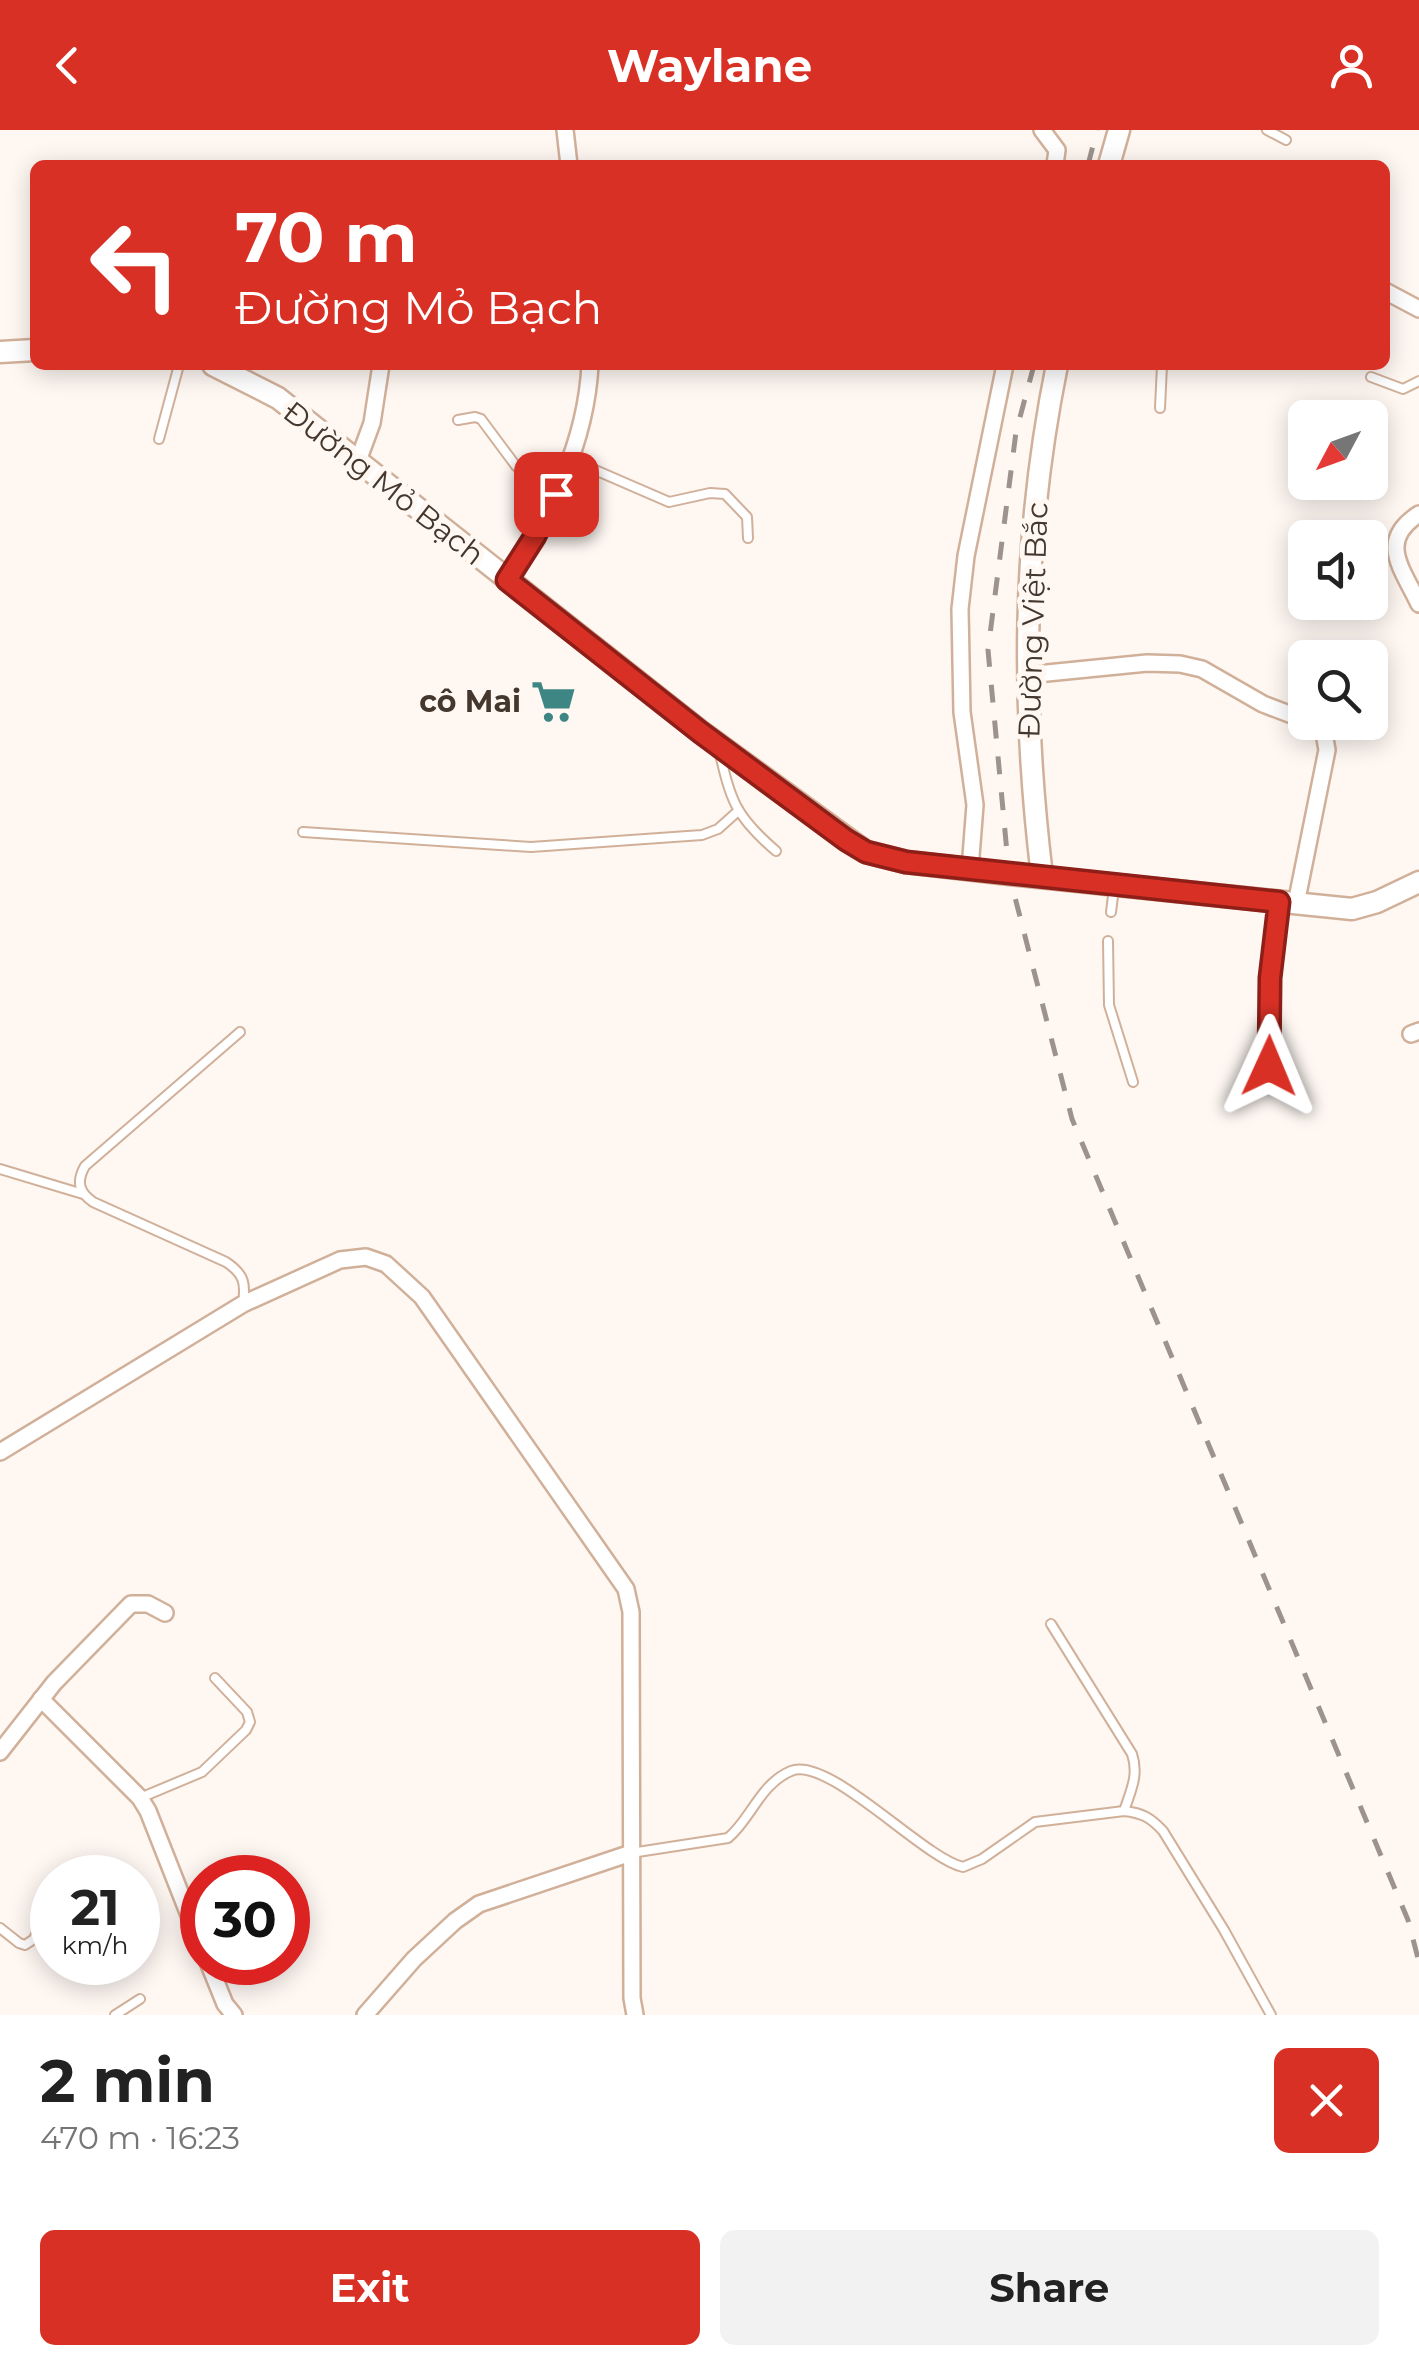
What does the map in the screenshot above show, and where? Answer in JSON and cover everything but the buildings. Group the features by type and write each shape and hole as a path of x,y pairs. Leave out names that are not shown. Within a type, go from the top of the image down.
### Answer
{"street":[{"path":"564,130 569,160"},
{"path":"1042,130 1056,158"},
{"path":"1056,158 1064,130"},
{"path":"1110,160 1119,130"},
{"path":"1390,294 1419,308"},
{"path":"0,352 30,350"},
{"name":"Đường Mỏ Bạch","path":"223,370 278,398 717,744 866,852 906,862 1288,904 1364,907 1419,882"},
{"path":"358,460 372,423 380,370"},
{"path":"507,580 535,536 572,460 588,398 590,370"},
{"path":"970,869 975,804 962,712 960,609 966,556 1004,370"},
{"name":"Đường Việt Bắc","path":"1042,876 1028,750 1029,552 1043,434 1056,370"},
{"path":"1419,514 1402,525 1394,548 1419,604"},
{"path":"1027,675 1180,664 1202,670 1288,714"},
{"path":"1286,1084 1276,1078 1269,1066 1270,978 1327,750 1325,740"},
{"path":"0,1452 243,1304 340,1260 366,1256 386,1264 422,1297 626,1589 630,1612 634,2015"},
{"path":"0,1752 42,1699 131,1604 148,1604 165,1613"},
{"path":"42,1699 140,1798 180,1892"},
{"path":"365,2015 414,1959 479,1904 631,1853"},
{"path":"217,1985 234,2015"}],"lane":[{"path":"1267,130 1286,140"},
{"path":"159,439 179,370"},
{"path":"1160,408 1162,370"},
{"path":"1371,377 1403,389 1419,381"},
{"path":"458,420 480,419 516,466 556,494"},
{"path":"572,460 669,502 710,493 725,494 747,517 748,538"},
{"path":"717,744 737,812 776,852"},
{"path":"303,832 531,846 702,835 737,812"},
{"path":"1111,912 1115,883"},
{"path":"1108,941 1109,1005 1133,1082"},
{"path":"83,1194 80,1176 85,1166 240,1032"},
{"path":"0,1169 83,1194 226,1262 240,1272 246,1285 243,1304"},
{"path":"1051,1624 1132,1754 1135,1782 1124,1810"},
{"path":"140,1798 202,1772 246,1730 250,1722 246,1712 215,1678"},
{"path":"631,1853 728,1838 770,1787 785,1774 801,1768 842,1788 946,1860 963,1867 971,1866 1036,1822 1124,1810 1150,1817 1163,1831 1270,2015"},
{"path":"0,1928 19,1944 30,1942"},
{"path":"115,2015 140,1999"}],"railway":[{"path":"1089,160 1097,130"},
{"path":"1033,370 1016,432 988,650 1009,874 1072,1119 1408,1920 1419,1962"}],"place":[{"name":"cô Mai","path":"554,701"}],"route":[{"path":"556,494 507,580 700,732 866,852 906,862 1279,902 1270,978 1269,1066"}]}
